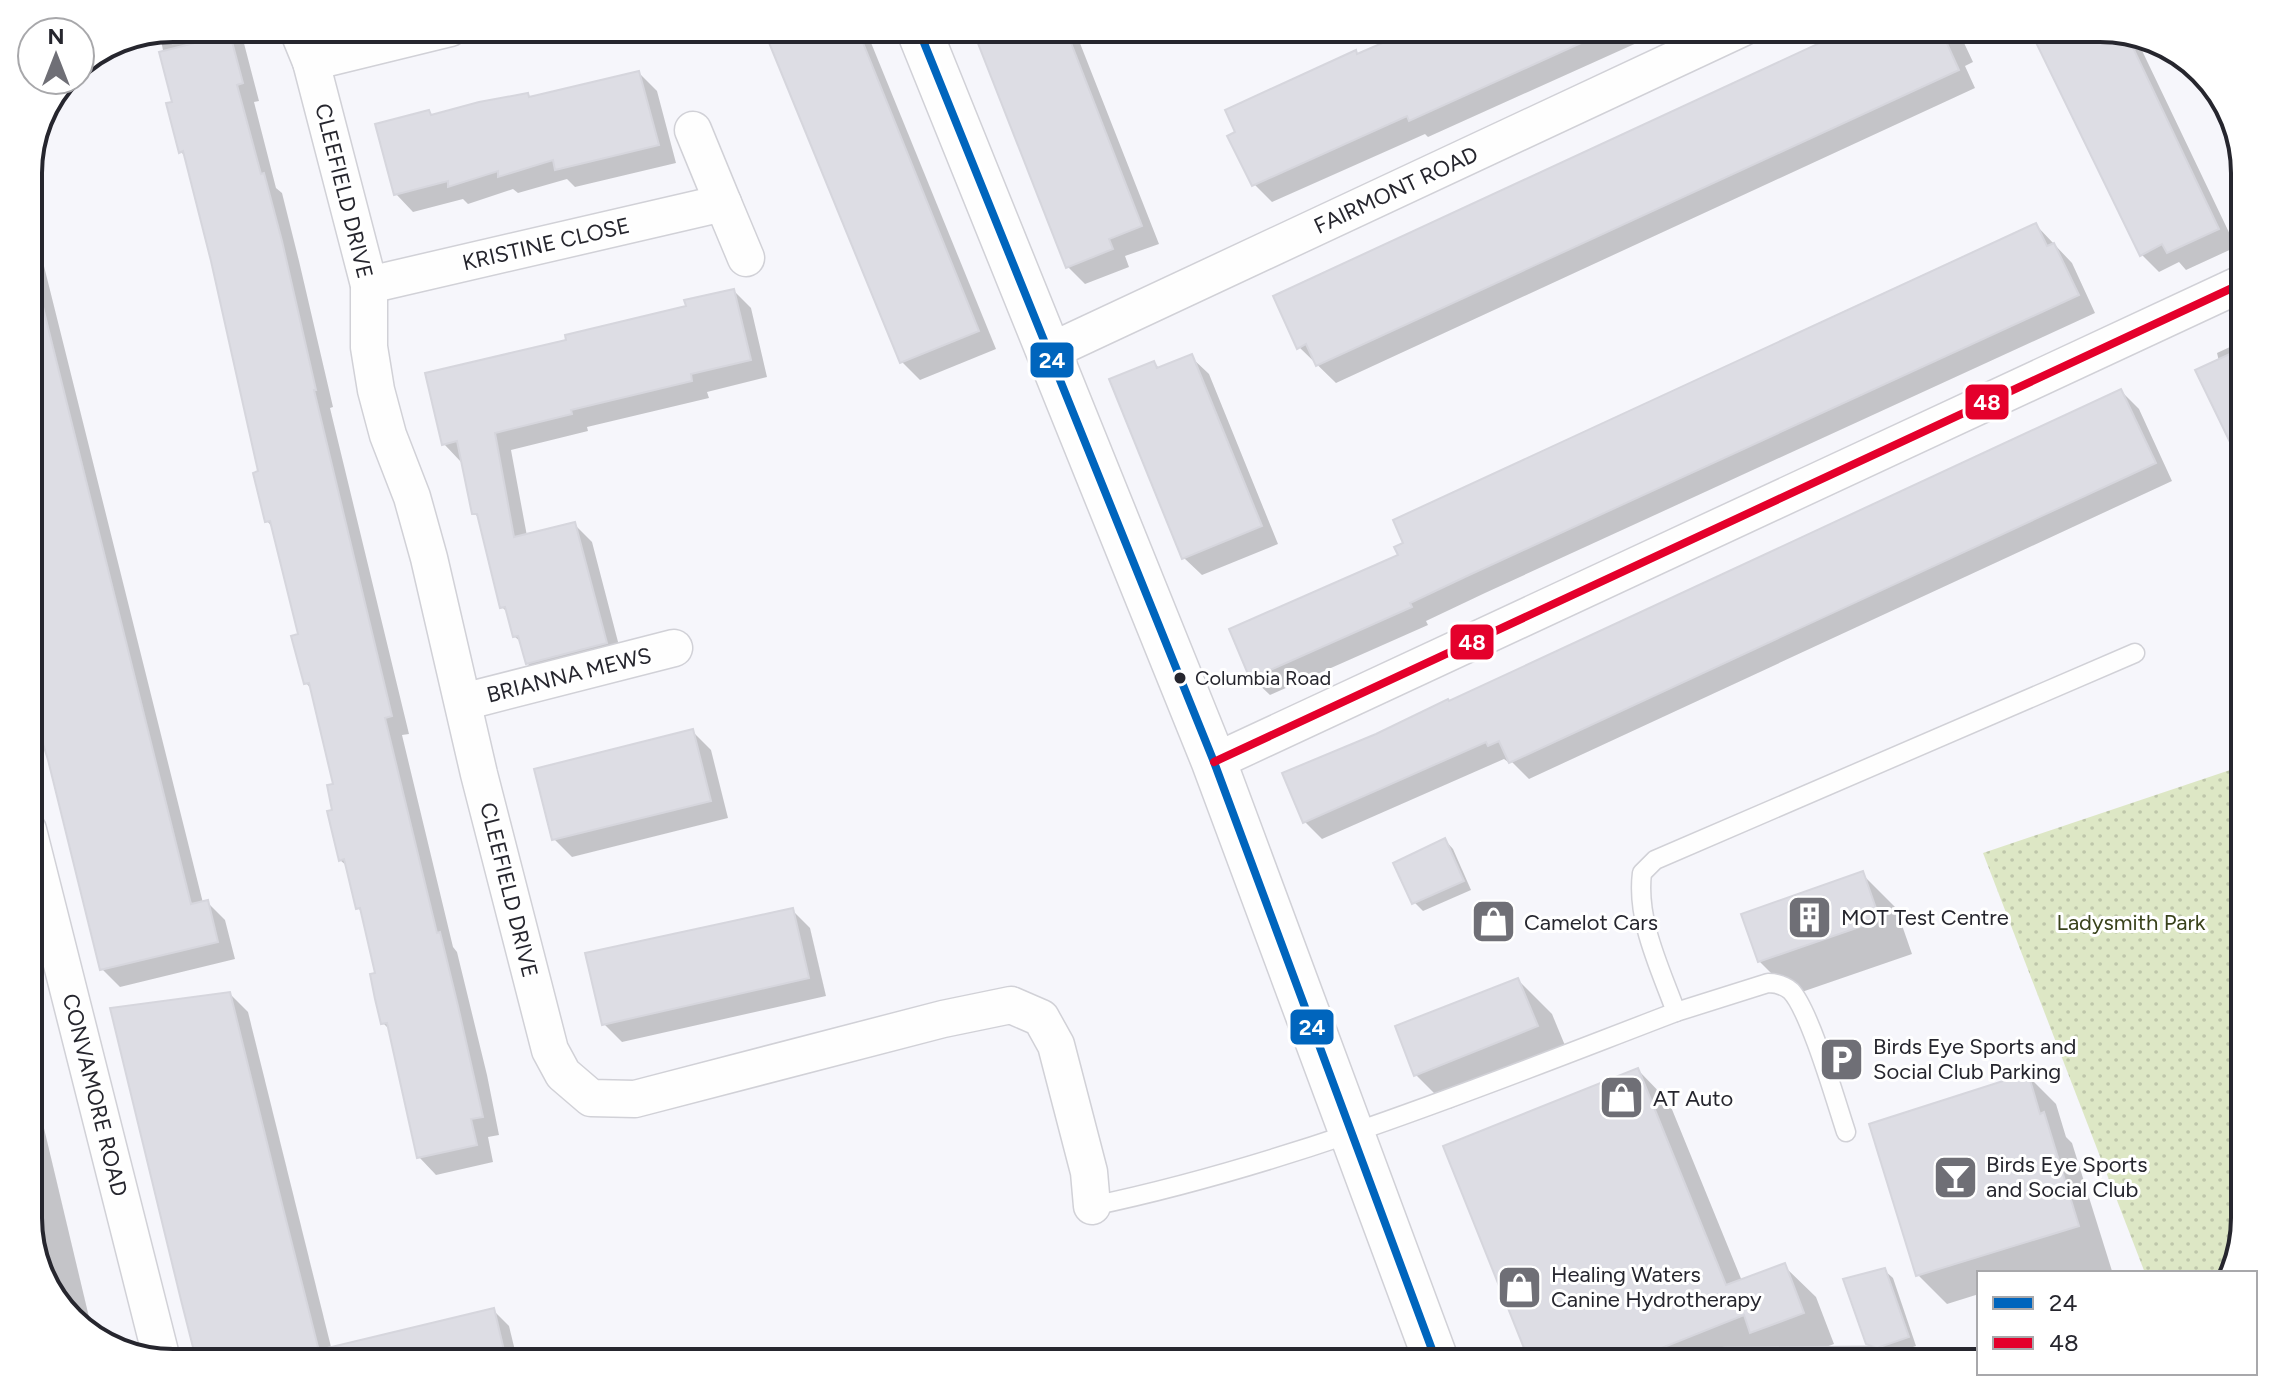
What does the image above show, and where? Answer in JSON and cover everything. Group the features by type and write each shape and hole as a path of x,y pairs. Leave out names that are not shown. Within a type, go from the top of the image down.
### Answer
{"street":[{"name":"CLEEFIELD DRIVE","path":"303,42 311,62 369,285 369,347 376,390 388,435 412,497 550,1050 563,1074 591,1098 635,1099 943,1019 1011,1005 1041,1018 1056,1045 1089,1172 1092,1206"},
{"path":"311,62 393,42"},
{"path":"924,42 1214,762 1432,1349"},
{"name":"FAIRMONT ROAD","path":"1049,352 1712,42"},
{"path":"693,130 746,258"},
{"name":"KRISTINE CLOSE","path":"369,285 723,203"},
{"path":"1214,762 2231,289"},
{"name":"BRIANNA MEWS","path":"463,702 674,648"},
{"name":"CONVAMORE ROAD","path":"42,885 159,1348"}],"lane":[{"path":"1676,1012 1647,929 1640,892 1642,873 1655,860 2135,653"},
{"path":"1092,1206 1174,1188 1351,1134 1676,1012 1768,983 1789,990 1802,1008 1846,1132"}],"green space":[{"name":"Ladysmith Park","path":"2231,770 2231,1218 2227,1252 2220,1271 2144,1271 1983,853"}],"building":[{"path":"198,42 232,42 243,83 237,85 282,241 314,390 392,716 385,718 483,1117 471,1119 477,1145 417,1158 387,1023 381,1024 375,999 370,974 375,973 360,908 356,909 344,859 339,861 327,811 332,810 327,785 333,784 309,683 304,684 291,636 298,634 270,521 265,522 253,473 258,471 211,261 183,151 179,153 166,103 172,102 159,52"},
{"path":"769,42 863,42 979,331 900,363"},
{"path":"977,42 1071,42 1142,226 1109,239 1113,249 1066,268"},
{"path":"1385,42 1583,42 1409,121 1407,116 1252,186 1227,136 1235,132 1225,110 1356,50 1357,54"},
{"path":"1822,42 1946,42 1959,70 1316,366 1306,344 1297,349 1273,296"},
{"path":"2036,42 2100,42 2132,46 2219,229 2167,253 2162,244 2140,256"},
{"path":"639,71 659,145 555,170 553,160 498,177 498,171 448,187 448,181 394,195 375,124 429,110 431,115 528,93 529,97"},
{"path":"2036,223 2047,246 2054,243 2079,295 1467,576 1410,603 1412,607 1250,679 1229,629 1398,555 1394,547 1403,543 1393,520"},
{"path":"734,289 751,360 691,374 692,381 571,410 572,414 495,433 514,537 575,522 607,643 526,664 518,636 513,637 505,607 500,608 477,514 472,514 457,441 442,445 425,373 566,340 565,335 686,306 684,300"},
{"path":"42,303 191,904 208,900 218,942 100,970 42,740"},
{"path":"2231,353 2231,444 2195,370"},
{"path":"1192,354 1262,526 1182,559 1109,379 1154,361 1157,368"},
{"path":"2121,389 2156,463 1509,763 1499,741 1488,746 1486,742 1303,823 1282,773 1449,701"},
{"path":"693,729 711,801 552,840 534,769"},
{"path":"1445,838 1464,881 1412,904 1393,863"},
{"name":"MOT Test Centre","path":"1863,871 1880,920 1758,962 1741,914"},
{"path":"793,908 809,978 602,1025 585,953"},
{"path":"1518,978 1538,1026 1414,1076 1395,1026"},
{"path":"230,992 319,1349 193,1349 110,1008"},
{"path":"1638,1068 1726,1285 1785,1263 1804,1313 1750,1333 1744,1315 1659,1349 1524,1349 1443,1146"},
{"path":"2028,1073 2040,1114 2044,1112 2079,1226 1916,1276 1869,1124"},
{"path":"1885,1268 1909,1337 1877,1348 1866,1344 1843,1279"},
{"path":"494,1308 504,1349 323,1349"}],"transit line":[{"name":"24","path":"924,42 1214,762 1432,1349"},
{"name":"48","path":"1214,762 2231,289"}],"place":[{"name":"Columbia Road","path":"1180,678"},
{"name":"MOT Test Centre","path":"1810,917"},
{"name":"Camelot Cars","path":"1493,922"},
{"name":"Birds Eye Sports and Social Club Parking","path":"1842,1059"},
{"name":"AT Auto","path":"1622,1098"},
{"name":"Birds Eye Sports and Social Club","path":"1955,1177"},
{"name":"Healing Waters Canine Hydrotherapy","path":"1520,1287"}]}
